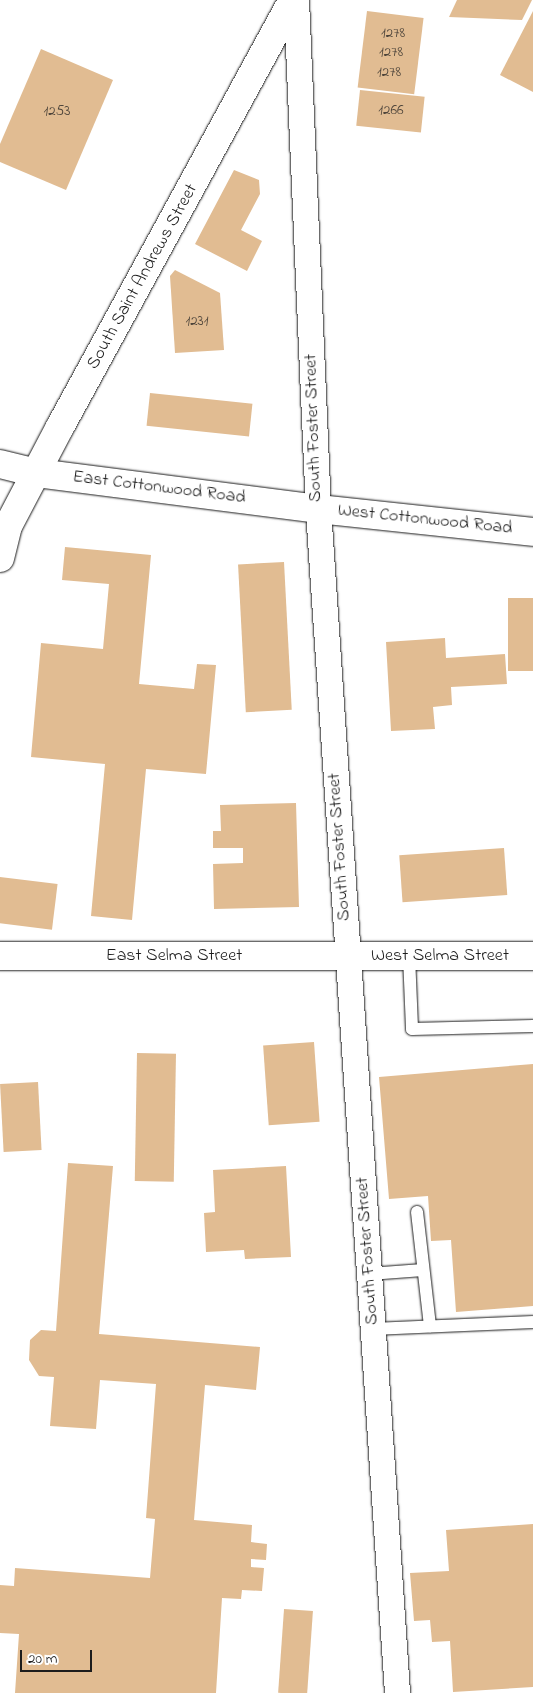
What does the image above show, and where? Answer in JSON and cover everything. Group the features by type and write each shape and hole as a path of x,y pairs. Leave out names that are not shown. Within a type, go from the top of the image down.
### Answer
{"street":[{"name":"South Saint Andrews Street","path":"0,558 8,526 36,473 295,0"},
{"name":"South Foster Street","path":"295,0 318,509 397,1693"},
{"name":"East Cottonwood Road","path":"0,464 36,473 318,509"},
{"name":"West Cottonwood Road","path":"318,509 533,532"},
{"name":"East Selma Street","path":"0,956 347,956"},
{"name":"West Selma Street","path":"347,956 533,956"}],"lane":[{"path":"409,956 412,1028 533,1026"},
{"path":"417,1212 430,1326"},
{"path":"369,1274 423,1270"},
{"path":"373,1329 533,1322"}],"building":[{"path":"457,0 532,0 522,20 449,17"},
{"path":"367,11 424,18 414,94 358,87"},
{"path":"533,11 533,92 500,75"},
{"path":"41,49 113,80 66,190 0,162 0,144"},
{"path":"360,90 425,97 421,133 356,126"},
{"path":"234,170 259,180 260,194 241,230 262,241 247,271 195,244"},
{"path":"175,270 220,293 224,350 175,353 170,276"},
{"path":"150,393 252,404 249,437 147,426"},
{"path":"65,547 151,555 139,684 194,689 197,664 216,665 206,774 146,769 132,920 91,916 105,764 31,757 41,643 103,649 109,584 62,580"},
{"path":"284,562 292,710 246,712 238,564"},
{"path":"508,598 533,598 533,671 508,671"},
{"path":"445,638 446,658 505,654 507,684 451,687 452,705 433,707 435,729 391,731 386,642"},
{"path":"296,803 299,907 214,909 213,864 243,863 243,848 213,848 213,831 221,831 220,805"},
{"path":"504,848 507,895 403,902 399,855"},
{"path":"0,877 58,884 52,930 0,923"},
{"path":"314,1042 320,1122 269,1125 263,1046"},
{"path":"137,1053 176,1054 174,1182 135,1181"},
{"path":"533,1064 533,1306 456,1312 451,1240 431,1241 428,1196 389,1199 379,1077"},
{"path":"38,1082 42,1150 4,1152 0,1084"},
{"path":"68,1163 113,1166 99,1334 260,1347 256,1390 205,1385 194,1520 252,1525 251,1542 267,1544 266,1560 251,1559 251,1567 264,1568 262,1591 242,1590 241,1599 222,1598 216,1693 15,1693 19,1634 0,1633 0,1585 14,1586 15,1568 150,1578 155,1519 146,1518 156,1384 100,1380 96,1429 50,1426 54,1377 39,1376 29,1360 30,1340 41,1330 56,1331"},
{"path":"286,1166 291,1257 245,1259 244,1250 206,1252 204,1213 215,1212 213,1170"},
{"path":"533,1524 533,1687 453,1692 450,1641 432,1642 430,1620 414,1621 410,1573 449,1571 446,1530"},
{"path":"284,1609 313,1611 307,1693 278,1693"}]}
